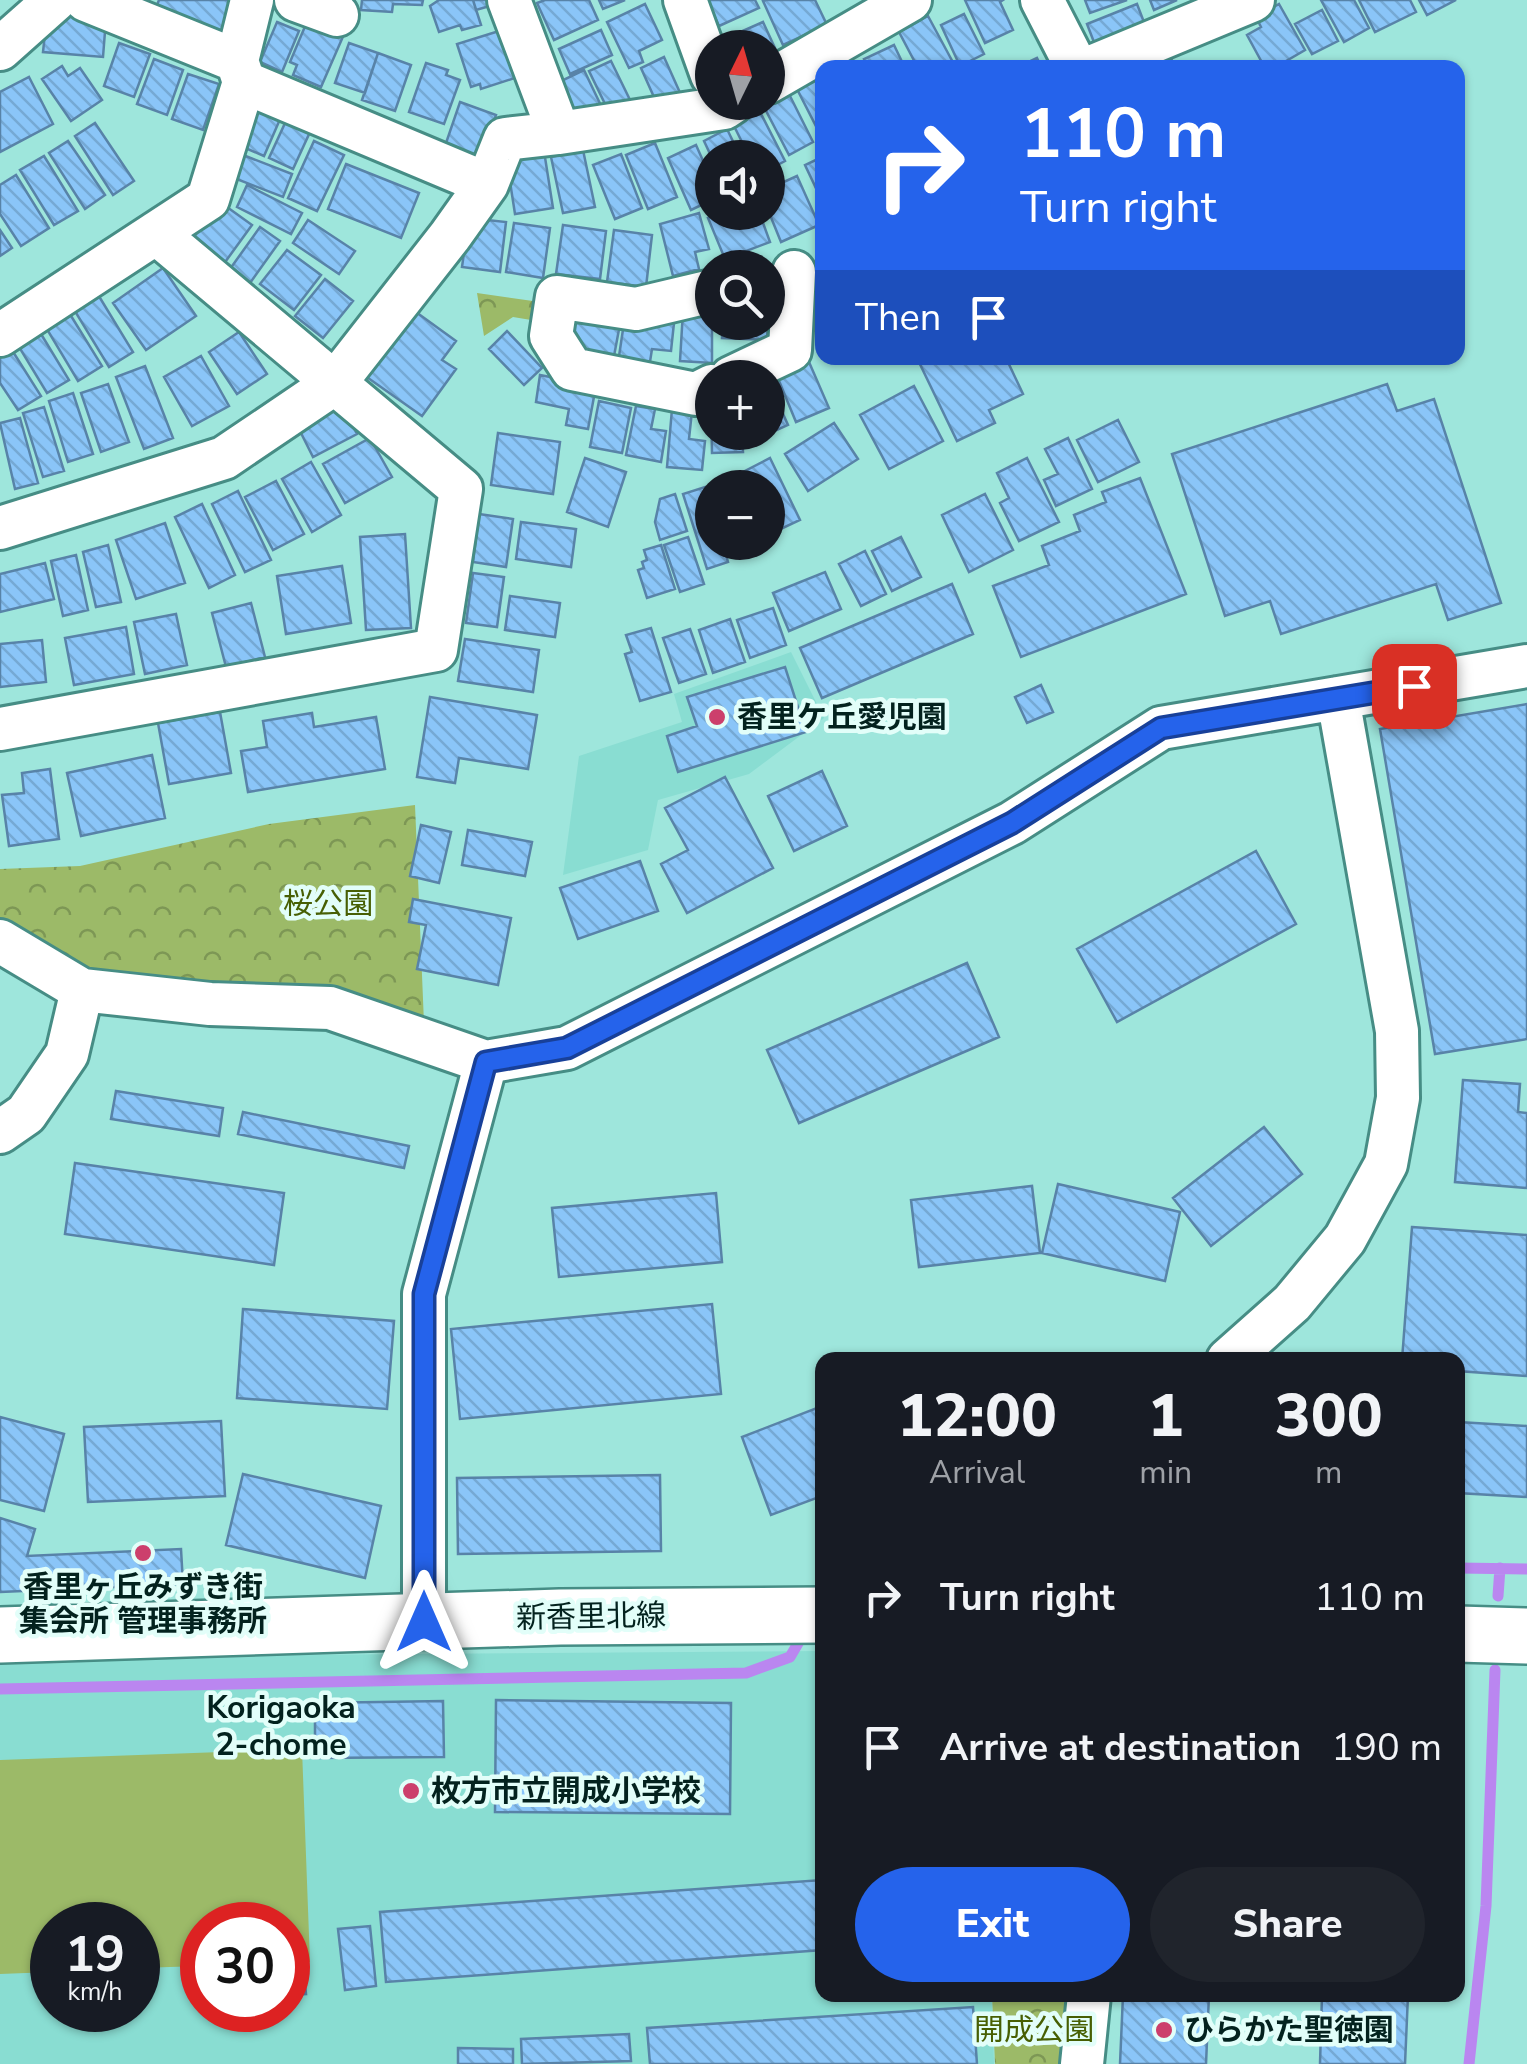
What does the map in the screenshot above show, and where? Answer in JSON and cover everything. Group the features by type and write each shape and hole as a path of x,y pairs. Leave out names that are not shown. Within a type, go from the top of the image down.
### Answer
{"street":[{"path":"0,49 55,0"},
{"path":"86,0 486,184"},
{"path":"0,334 208,199 240,72 252,0"},
{"path":"296,0 337,15"},
{"path":"509,0 559,132"},
{"path":"685,0 697,30"},
{"path":"785,68 847,15 910,0"},
{"path":"1042,0 1073,60"},
{"path":"1108,60 1253,0"},
{"path":"0,528 224,458 335,383 450,236 486,184 505,139 559,132 695,103"},
{"path":"0,730 436,650 461,489 156,233"},
{"path":"769,360 790,350 795,270"},
{"path":"695,295 636,309 557,296 551,336 572,369 695,394"},
{"path":"0,941 82,990 210,1004 330,1008 486,1062 567,1048 1012,823 1161,728 1527,666"},
{"path":"1237,1352 1292,1303 1345,1239 1386,1164 1398,1098 1396,1031 1338,698"},
{"path":"0,1132 26,1114 67,1054 82,990"},
{"path":"424,1622 424,1294 486,1062"},
{"name":"新香里北線","path":"0,1635 806,1615"},
{"path":"1465,1634 1527,1636"},
{"path":"1082,2064 1088,2002"}],"shaded area":[{"path":"791,652 824,718 749,774 658,800 648,850 563,875 579,756 682,722 674,694"},
{"name":"枚方市立開成小学校","path":"815,1651 815,2002 992,2002 994,2064 0,2064 0,1657"}],"green space":[{"path":"477,293 540,302 537,321 513,317 484,336"},
{"name":"桜公園","path":"415,805 424,1023 211,987 88,974 0,922 0,869 80,866 269,824"},
{"path":"302,1749 308,1902 180,1902 180,1967 160,1967 160,1902 30,1902 30,1973 0,1974 0,1760"},
{"name":"開成公園","path":"992,2002 1075,2002 1069,2064 995,2064"}],"building":[{"path":"159,0 236,0 220,38 155,10"},
{"path":"362,0 423,0 422,5 393,4 392,12 361,10"},
{"path":"439,0 473,0 481,25 462,30 460,25 439,32 430,6"},
{"path":"473,0 492,0 493,5 476,10"},
{"path":"589,0 598,20 554,40 537,3"},
{"path":"599,0 625,0 603,9"},
{"path":"707,0 755,0 759,8 719,26"},
{"path":"815,0 827,25 785,44 785,30 776,30 763,1"},
{"path":"965,0 1003,0 1000,2 1013,30 985,43"},
{"path":"1085,0 1127,0 1090,13"},
{"path":"1150,0 1177,0 1154,10"},
{"path":"1321,0 1354,0 1369,28 1344,42"},
{"path":"1359,0 1410,0 1416,12 1375,32"},
{"path":"1419,0 1456,0 1427,15"},
{"path":"645,4 662,40 639,51 643,62 629,68 607,22"},
{"path":"1137,4 1147,30 1097,50 1087,24"},
{"path":"1279,4 1305,50 1288,60 1261,60 1247,35 1261,27 1256,17"},
{"path":"1322,10 1338,41 1312,54 1295,24"},
{"path":"47,14 106,19 103,57 43,52"},
{"path":"964,14 984,54 972,60 957,60 941,25"},
{"path":"928,16 952,60 914,60 899,32"},
{"path":"309,17 345,32 321,87 293,75 297,65 290,62"},
{"path":"277,22 299,31 282,72 260,62"},
{"path":"763,22 767,30 745,30"},
{"path":"512,27 527,74 481,89 480,84 471,87 457,44"},
{"path":"601,30 612,55 570,74 559,49"},
{"path":"119,43 150,54 134,97 104,86"},
{"path":"349,43 378,53 365,93 335,83"},
{"path":"894,45 901,60 864,60"},
{"path":"378,53 411,65 395,111 362,100"},
{"path":"664,57 681,95 658,106 641,68"},
{"path":"154,59 183,70 167,115 137,104"},
{"path":"611,61 630,100 608,110 589,71"},
{"path":"426,63 448,70 446,75 460,80 444,124 409,112"},
{"path":"62,66 68,76 80,68 102,100 71,121 42,79"},
{"path":"584,70 604,112 578,124 559,82"},
{"path":"188,74 219,84 203,130 172,119"},
{"path":"29,77 53,124 0,152 0,92"},
{"path":"815,78 815,124 796,87"},
{"path":"785,91 813,142 789,155 785,140 781,140 771,120 785,120"},
{"path":"460,102 496,115 480,159 445,146"},
{"path":"253,105 281,117 264,156 236,144"},
{"path":"764,120 774,140 741,140 732,122"},
{"path":"286,121 310,132 293,169 269,158"},
{"path":"95,123 134,181 113,195 75,136"},
{"path":"727,129 732,140 706,140"},
{"path":"68,141 105,195 85,209 49,153"},
{"path":"314,141 344,155 317,211 288,198"},
{"path":"655,143 677,197 648,209 626,155"},
{"path":"695,145 695,208 691,210 668,158"},
{"path":"583,150 595,207 563,213 551,157"},
{"path":"544,151 553,208 515,214 506,156"},
{"path":"621,154 642,208 615,219 593,165"},
{"path":"243,155 292,174 283,197 234,178"},
{"path":"44,156 78,211 54,225 20,170"},
{"path":"815,160 815,186 805,165"},
{"path":"346,164 419,193 401,238 328,209"},
{"path":"16,175 49,228 21,246 0,214 0,185"},
{"path":"797,176 815,216 815,227 781,242 776,230 785,230 785,181"},
{"path":"247,185 302,213 291,234 237,207"},
{"path":"220,202 252,225 223,265 190,242"},
{"path":"695,214 695,230 704,230 709,249 695,250 695,270 673,276 660,224"},
{"path":"469,218 506,222 500,272 462,267"},
{"path":"308,220 355,251 339,274 293,243"},
{"path":"514,223 550,228 543,278 506,272"},
{"path":"563,225 606,231 600,279 556,274"},
{"path":"260,227 280,241 250,283 230,269"},
{"path":"0,230 12,248 0,256"},
{"path":"614,230 652,235 646,287 607,282"},
{"path":"713,230 766,230 770,242 749,250 721,250"},
{"path":"287,250 321,275 294,310 260,284"},
{"path":"163,268 196,316 146,350 113,303"},
{"path":"325,279 353,301 323,338 295,316"},
{"path":"97,293 133,352 109,367 73,308"},
{"path":"409,307 456,341 442,360 456,369 422,416 361,373"},
{"path":"68,311 102,366 78,381 45,326"},
{"path":"683,311 695,312 695,340 712,340 712,360 680,361"},
{"path":"625,316 674,323 671,351 652,349 649,368 618,363"},
{"path":"573,317 620,324 614,356 568,348"},
{"path":"38,329 69,380 47,393 16,342"},
{"path":"507,331 542,368 524,385 489,349"},
{"path":"239,332 267,374 237,394 209,352"},
{"path":"10,347 41,396 18,410 0,383 0,353"},
{"path":"201,356 229,406 192,426 164,377"},
{"path":"809,362 829,408 796,422 785,395 785,372"},
{"path":"920,365 1009,365 1023,394 989,410 995,423 957,441"},
{"path":"145,366 173,438 144,449 116,377"},
{"path":"540,375 596,386 588,429 566,425 569,409 536,402"},
{"path":"108,384 129,442 101,452 81,393"},
{"path":"1387,384 1397,411 1434,399 1501,603 1448,620 1436,584 1281,634 1270,601 1225,616 1172,454"},
{"path":"914,386 943,441 889,469 860,415"},
{"path":"73,393 93,454 68,462 49,401"},
{"path":"599,401 631,408 622,453 590,447"},
{"path":"341,404 357,434 313,457 298,427"},
{"path":"636,406 655,409 651,429 666,431 661,462 626,455"},
{"path":"44,407 64,471 43,477 23,413"},
{"path":"672,409 692,411 689,439 695,440 695,450 704,450 702,470 667,467"},
{"path":"20,418 38,483 15,489 0,423"},
{"path":"1118,420 1139,462 1098,482 1077,440"},
{"path":"834,423 858,459 808,491 785,454"},
{"path":"498,433 560,442 553,494 491,485"},
{"path":"370,438 392,477 345,503 323,464"},
{"path":"1068,438 1092,489 1056,506 1044,480 1058,474 1045,449"},
{"path":"712,450 743,450 743,452"},
{"path":"585,458 626,472 608,527 567,512"},
{"path":"770,458 776,470 747,470"},
{"path":"1027,458 1059,522 1019,541 1000,503 1009,498 997,473"},
{"path":"311,462 341,515 312,532 282,479"},
{"path":"1140,478 1186,594 1021,657 993,586 1049,565 1042,546 1080,531 1074,515 1106,502 1102,492"},
{"path":"276,481 304,534 273,550 245,497"},
{"path":"785,489 800,520 785,527"},
{"path":"695,490 695,532 683,494"},
{"path":"238,491 271,560 245,572 212,504"},
{"path":"675,494 687,531 660,540 655,522 660,499"},
{"path":"985,494 1013,550 969,572 942,515"},
{"path":"202,504 235,575 209,588 175,517"},
{"path":"479,514 513,519 506,567 473,562"},
{"path":"521,522 576,529 571,567 516,559"},
{"path":"165,523 185,583 136,599 116,540"},
{"path":"405,534 411,628 366,630 360,537"},
{"path":"688,537 704,584 680,592 664,545"},
{"path":"901,537 921,577 892,591 872,551"},
{"path":"108,545 121,602 96,607 83,552"},
{"path":"661,545 675,589 647,598 638,570 644,568 642,562 647,560 644,550"},
{"path":"865,551 886,594 861,606 839,564"},
{"path":"76,555 88,610 63,616 51,561"},
{"path":"704,560 727,560 728,562 707,569"},
{"path":"45,563 54,599 0,612 0,574"},
{"path":"342,566 351,623 286,634 277,576"},
{"path":"825,572 841,609 789,631 773,593"},
{"path":"473,573 504,577 497,627 466,623"},
{"path":"952,584 973,634 822,698 800,648"},
{"path":"510,596 560,603 555,637 505,630"},
{"path":"251,603 265,657 226,667 212,613"},
{"path":"773,608 786,645 750,658 737,620"},
{"path":"176,614 187,665 145,674 134,622"},
{"path":"730,619 745,662 713,673 699,630"},
{"path":"126,627 134,674 74,685 65,638"},
{"path":"651,628 671,692 640,701 625,654 632,652 626,635"},
{"path":"690,629 706,674 679,683 663,638"},
{"path":"465,639 539,650 533,692 458,681"},
{"path":"42,640 46,682 0,687 0,644"},
{"path":"785,667 806,732 678,772 667,736 697,726 687,697"},
{"path":"1041,685 1053,712 1027,723 1015,697"},
{"path":"430,697 537,715 528,769 459,758 455,783 417,777"},
{"path":"1527,704 1527,1039 1435,1054 1380,729"},
{"path":"220,712 231,773 169,784 158,723"},
{"path":"312,713 314,727 376,717 385,769 248,792 241,751 267,747 263,721"},
{"path":"152,755 165,818 81,836 67,773"},
{"path":"50,769 59,839 9,846 2,795 24,793 22,773"},
{"path":"822,771 847,826 794,851 768,796"},
{"path":"725,777 773,868 687,913 661,864 688,850 665,808"},
{"path":"421,825 451,832 439,883 410,876"},
{"path":"468,830 532,842 525,876 462,865"},
{"path":"1256,851 1296,924 1117,1022 1077,949"},
{"path":"640,861 658,911 578,939 560,888"},
{"path":"413,899 511,918 498,985 417,969 426,925 409,922"},
{"path":"967,963 999,1037 799,1123 767,1050"},
{"path":"1463,1080 1520,1084 1518,1112 1527,1113 1527,1188 1455,1182"},
{"path":"116,1091 223,1108 219,1136 111,1119"},
{"path":"243,1112 409,1146 404,1168 238,1134"},
{"path":"1264,1127 1302,1174 1211,1246 1173,1198"},
{"path":"75,1163 284,1193 274,1265 65,1234"},
{"path":"1058,1184 1180,1212 1165,1281 1042,1253"},
{"path":"1032,1186 1040,1253 919,1267 911,1200"},
{"path":"716,1193 722,1262 559,1277 552,1208"},
{"path":"1412,1227 1527,1235 1527,1376 1465,1372 1465,1352 1403,1352"},
{"path":"712,1304 721,1394 460,1419 451,1329"},
{"path":"243,1309 394,1321 387,1409 237,1398"},
{"path":"815,1409 815,1499 771,1515 742,1437"},
{"path":"0,1417 64,1434 44,1511 0,1500"},
{"path":"221,1421 225,1496 88,1502 84,1427"},
{"path":"1465,1422 1527,1426 1527,1497 1465,1493"},
{"path":"243,1474 381,1506 365,1578 226,1545"},
{"path":"660,1475 661,1551 458,1554 457,1478"},
{"name":"香里ヶ丘みずき街 集会所 管理事務所","path":"0,1518 35,1529 27,1556 181,1549 183,1584 0,1592"},
{"path":"496,1700 731,1703 730,1814 495,1812"},
{"path":"443,1701 444,1757 315,1758 315,1703"},
{"path":"815,1881 815,1951 386,1982 380,1912"},
{"path":"370,1926 376,1986 345,1990 338,1929"},
{"name":"ひらかた聖徳園","path":"1123,2002 1209,2002 1206,2064 1120,2064"},
{"name":"ひらかた聖徳園","path":"1322,2002 1408,2002 1405,2064 1320,2064"},
{"path":"973,2007 977,2064 650,2064 647,2028"},
{"path":"629,2034 631,2061 522,2064 521,2039"},
{"path":"458,2048 513,2049 513,2064 458,2064"}],"waterway":[{"path":"1465,1568 1527,1569"},
{"path":"1498,1596 1500,1568"},
{"path":"0,1689 746,1673 790,1657 804,1633"},
{"path":"1469,2064 1486,1906 1495,1670"}],"place":[{"name":"香里ケ丘愛児園","path":"717,717"},
{"name":"香里ヶ丘みずき街 集会所 管理事務所","path":"143,1553"},
{"name":"枚方市立開成小学校","path":"411,1791"},
{"name":"ひらかた聖徳園","path":"1164,2030"}],"district":[{"name":"Korigaoka 2-chome","path":"281,1726"}],"route":[{"path":"424,1622 424,1294 486,1062 567,1048 1012,823 1161,728 1414,686"}]}
